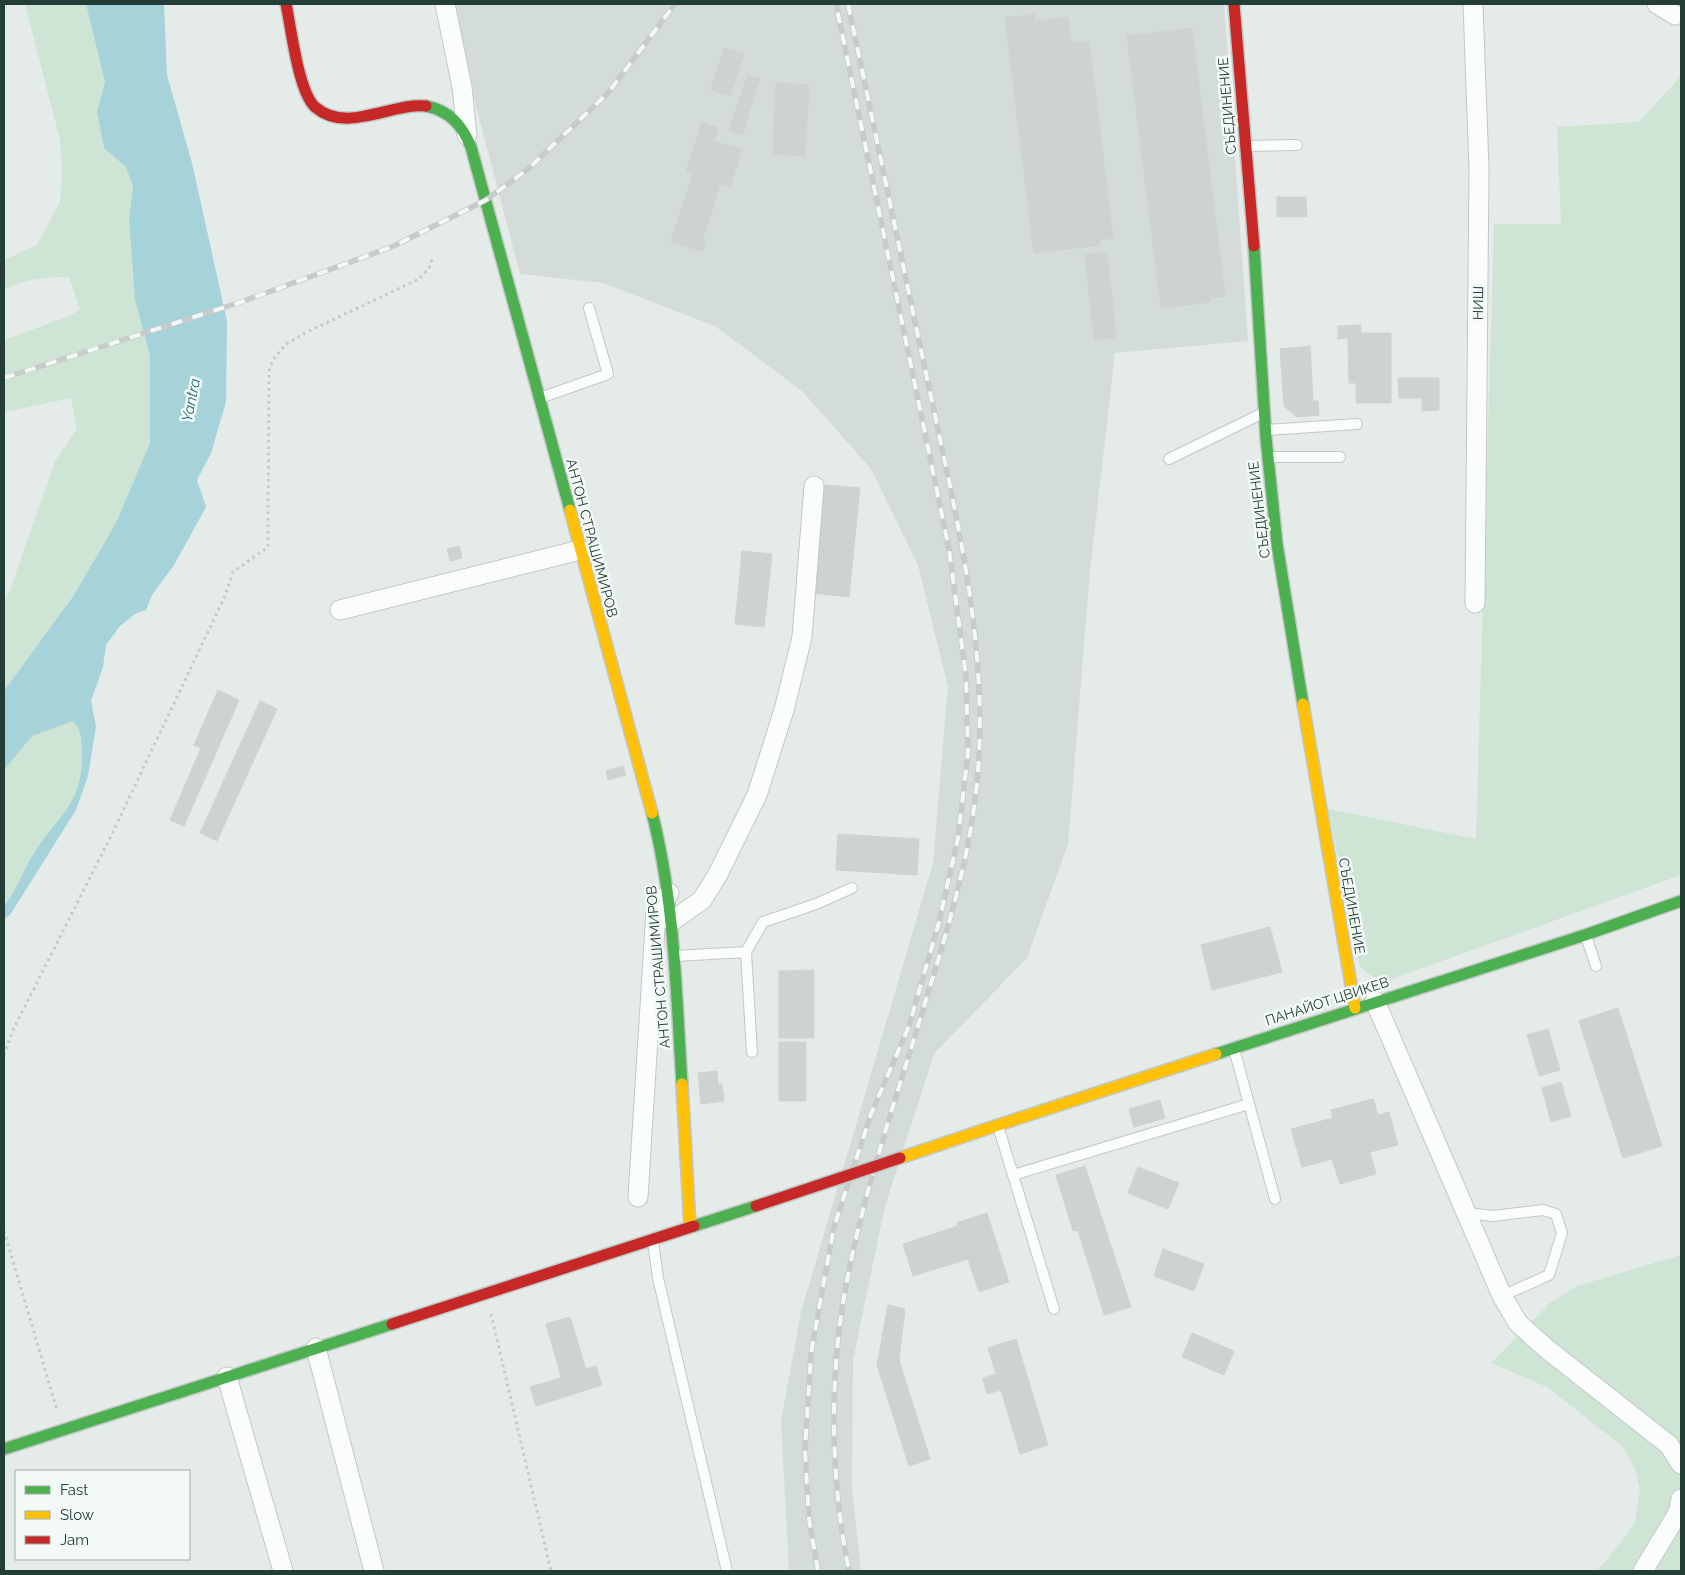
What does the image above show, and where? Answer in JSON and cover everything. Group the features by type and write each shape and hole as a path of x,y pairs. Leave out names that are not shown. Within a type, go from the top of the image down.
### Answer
{"main road":[{"name":"АНТОН СТРАШИМИРОВ","path":"286,4 302,79 307,95 315,107 334,117 347,118 414,106 429,106 444,110 455,119 468,138 663,856 672,921 690,1227"},
{"name":"СЪЕДИНЕНИЕ","path":"1234,4 1246,146 1267,457 1276,544 1336,908 1355,1008"},
{"name":"ПАНАЙОТ ЦВИКЕВ","path":"4,1449 756,1206 1375,1001 1585,935 1681,901"}],"street":[{"path":"444,4 462,87 468,138"},
{"name":"НИШ","path":"1473,4 1479,169 1475,603"},
{"path":"1657,4 1675,15"},
{"path":"672,921 702,900 718,874 757,795 784,710 802,637 814,486"},
{"path":"340,610 580,550"},
{"path":"638,1197 656,911 669,894"},
{"path":"1375,1001 1502,1296 1518,1323 1547,1349 1675,1447 1681,1464"},
{"path":"316,1348 374,1571"},
{"path":"227,1377 283,1571"},
{"path":"1643,1571 1678,1513 1681,1499"}],"lane":[{"path":"1246,146 1297,145"},
{"path":"539,398 608,374 589,308"},
{"path":"1169,459 1264,413"},
{"path":"1265,430 1357,424"},
{"path":"1267,457 1340,457"},
{"path":"752,1052 746,952 763,922 816,904 852,888"},
{"path":"1585,935 1596,966"},
{"path":"674,956 746,952"},
{"path":"1234,1048 1275,1199"},
{"path":"1013,1175 1249,1104"},
{"path":"998,1125 1054,1309"},
{"path":"1468,1214 1493,1216 1543,1210 1556,1214 1562,1233 1549,1275 1502,1296"},
{"path":"652,1239 658,1278 727,1571"}],"path":[{"path":"4,1056 13,1030 111,836 225,596 233,572 268,547 269,371 273,360 285,345 305,333 419,279 429,268 433,257"},
{"path":"4,1231 63,1430"},
{"path":"493,1330 551,1571"}],"shaded area":[{"path":"453,4 1224,4 1248,341 1115,353 1090,571 1068,844 1027,958 934,1054 885,1206 853,1360 852,1489 861,1571 789,1571 781,1421 801,1312 933,863 948,687 918,565 871,469 802,391 715,326 603,283 520,274 469,79"}],"green space":[{"path":"25,4 86,4 105,82 97,112 104,147 126,167 133,187 129,219 135,300 150,356 150,443 116,523 74,595 4,691 4,601 9,593 55,461 77,429 71,398 4,412 4,340 72,315 80,309 69,277 36,279 4,289 4,260 37,245 60,202 62,171 60,140"},
{"path":"1681,76 1681,875 1389,980 1373,977 1360,967 1328,809 1476,839 1494,224 1561,224 1557,127 1639,122"},
{"path":"73,721 80,732 82,753 81,770 74,797 68,808 34,853 4,906 4,770 32,736"},
{"path":"1681,1255 1681,1571 1597,1571 1623,1540 1635,1521 1640,1490 1635,1469 1622,1446 1547,1387 1491,1363 1550,1303 1577,1286"}],"water":[{"name":"Yantra","path":"86,4 164,4 167,75 192,163 227,321 226,402 211,453 197,480 206,507 174,565 152,595 146,610 135,614 120,626 106,645 103,667 91,701 96,726 88,776 76,810 10,915 4,919 4,906 30,860 74,797 81,770 82,753 80,732 73,721 32,736 4,770 4,691 74,595 116,523 150,443 150,356 135,300 129,219 133,187 126,167 104,148 97,112 105,82"}],"building":[{"path":"1034,14 1035,22 1068,17 1071,43 1089,41 1113,238 1099,240 1100,245 1034,253 1005,18"},
{"path":"1192,28 1225,296 1210,298 1210,302 1161,308 1127,36"},
{"path":"724,48 744,54 730,96 711,90"},
{"path":"748,75 760,79 742,135 729,130"},
{"path":"776,83 809,85 805,156 773,154"},
{"path":"702,122 718,128 714,141 742,150 730,187 720,184 702,241 707,242 702,251 671,242 693,174 686,172"},
{"path":"1277,197 1306,197 1307,217 1277,217"},
{"path":"1107,252 1116,337 1094,340 1085,255"},
{"path":"1361,325 1361,333 1391,333 1391,403 1356,403 1356,383 1349,383 1348,338 1338,339 1338,326"},
{"path":"1310,346 1313,401 1318,401 1319,415 1297,417 1284,406 1280,349"},
{"path":"1398,378 1439,378 1439,410 1422,411 1422,398 1399,398"},
{"path":"824,485 860,488 849,597 813,593"},
{"path":"459,546 462,558 450,561 447,549"},
{"path":"742,551 772,554 764,627 735,624"},
{"path":"218,690 239,700 184,826 170,820 201,748 194,745"},
{"path":"260,701 277,709 217,841 200,833"},
{"path":"623,766 626,775 608,780 606,771"},
{"path":"838,834 919,839 917,875 836,870"},
{"path":"1270,927 1282,972 1212,990 1201,945"},
{"path":"814,970 814,1038 779,1038 779,971"},
{"path":"1618,1008 1662,1146 1623,1158 1579,1021"},
{"path":"1548,1029 1560,1070 1539,1076 1527,1035"},
{"path":"779,1042 806,1042 806,1101 779,1101"},
{"path":"717,1071 718,1085 722,1084 724,1101 701,1104 698,1073"},
{"path":"1561,1082 1571,1116 1551,1122 1542,1088"},
{"path":"1373,1099 1378,1115 1389,1112 1398,1145 1370,1152 1376,1174 1340,1184 1332,1159 1302,1167 1291,1129 1333,1118 1331,1110"},
{"path":"1160,1100 1165,1118 1134,1127 1129,1109"},
{"path":"1085,1166 1131,1307 1104,1315 1078,1230 1073,1231 1056,1175"},
{"path":"1138,1167 1179,1183 1168,1209 1128,1193"},
{"path":"987,1213 1009,1282 979,1292 968,1259 913,1276 903,1244 958,1226 957,1223"},
{"path":"1163,1249 1204,1264 1194,1291 1154,1276"},
{"path":"888,1305 905,1309 899,1360 930,1459 909,1466 877,1365"},
{"path":"570,1317 588,1376 563,1383 546,1324"},
{"path":"1192,1333 1234,1351 1224,1375 1182,1357"},
{"path":"1016,1339 1048,1445 1020,1454 1001,1390 987,1394 983,1378 996,1374 988,1348"},
{"path":"596,1366 602,1385 536,1406 530,1387 561,1378 563,1383 588,1376 586,1369"}],"railway":[{"path":"4,378 244,301 394,246 486,200 528,169 608,93 675,4"},
{"path":"818,1571 809,1519 805,1450 811,1354 819,1308 834,1227 871,1114 909,1026 939,922 958,838 968,753 966,676 949,549 836,4"},
{"path":"848,4 959,530 973,619 978,664 980,710 976,788 972,821 959,886 874,1170 853,1251 845,1291 836,1361 834,1421 836,1482 849,1571"}],"traffic: fast":[{"path":"426,106 442,111 454,120 464,132 471,147 570,510"},
{"path":"1254,246 1266,438 1277,544 1303,704"},
{"path":"652,813 660,846 670,914 682,1084"},
{"path":"1216,1054 1585,935 1681,901"},
{"path":"694,1226 756,1206"},
{"path":"4,1449 392,1324"}],"traffic: slow":[{"path":"570,510 652,813"},
{"path":"1303,704 1355,1008"},
{"path":"983,1130 1216,1054"},
{"path":"682,1084 690,1227"},
{"path":"900,1158 983,1130"}],"traffic: jam":[{"path":"286,4 296,58 304,87 309,99 320,111 339,118 352,118 403,107 426,106"},
{"path":"1234,4 1254,246"},
{"path":"756,1206 900,1158"},
{"path":"392,1324 694,1226"}]}
